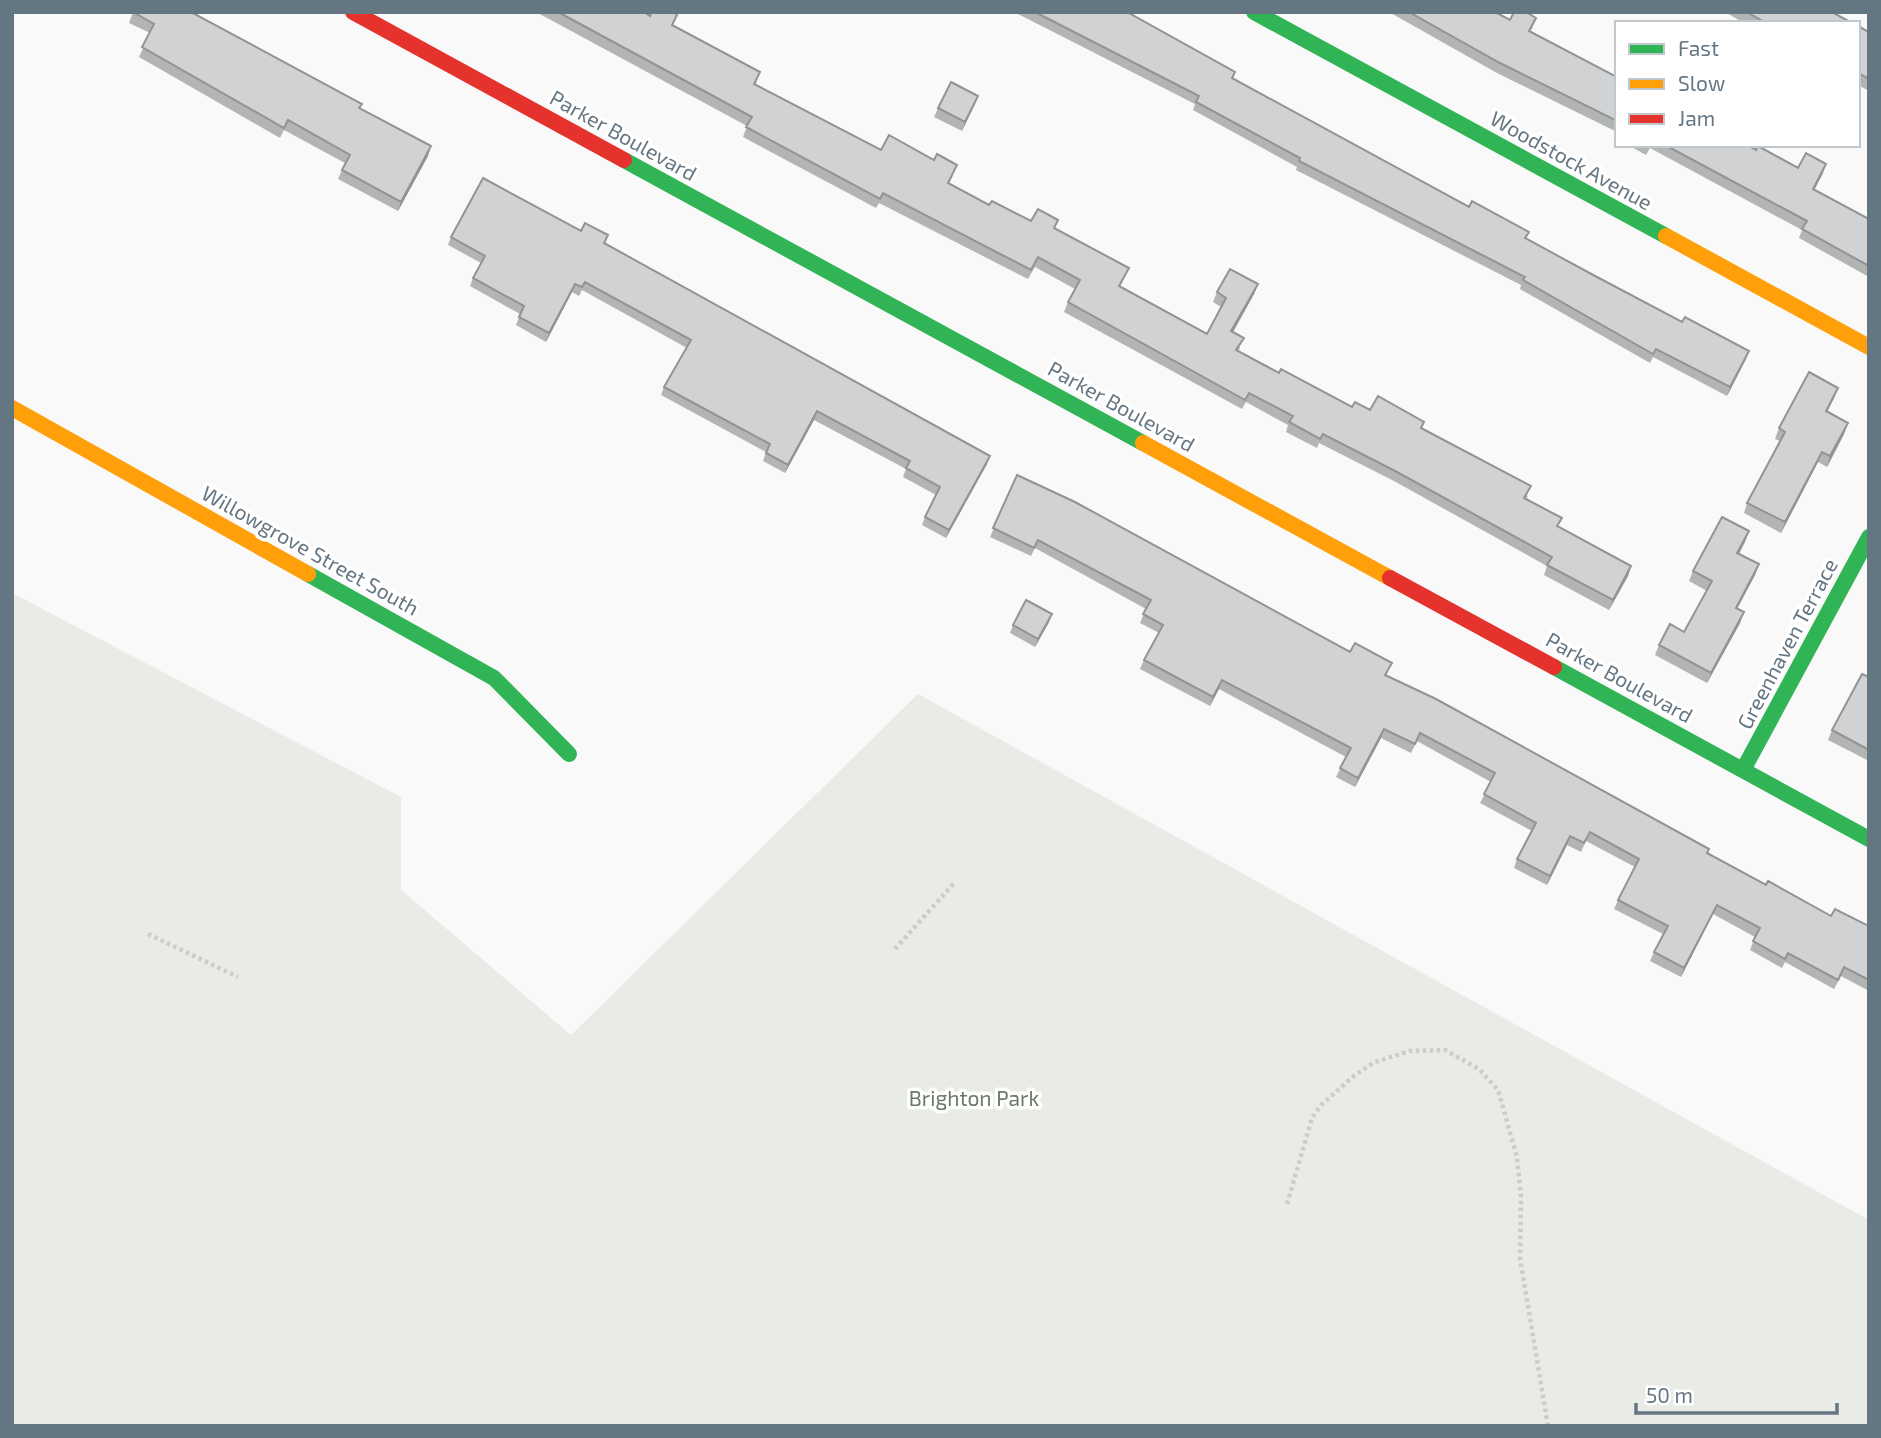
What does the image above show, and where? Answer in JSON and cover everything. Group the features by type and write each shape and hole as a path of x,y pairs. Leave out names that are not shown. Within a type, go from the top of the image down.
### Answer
{"street":[{"name":"Parker Boulevard","path":"353,12 1869,839"},
{"name":"Woodstock Avenue","path":"1254,12 1869,347"},
{"name":"Willowgrove Street South","path":"12,408 494,678 569,754"},
{"name":"Greenhaven Terrace","path":"1743,770 1869,537"}],"path":[{"path":"895,949 955,882"},
{"path":"148,934 238,976"},
{"path":"1287,1204 1312,1118 1321,1105 1355,1075 1375,1062 1410,1051 1445,1050 1479,1069 1498,1090 1517,1157 1521,1197 1520,1258 1548,1426"}],"green space":[{"name":"Brighton Park","path":"12,593 401,797 401,890 571,1035 918,694 1869,1220 1869,1426 12,1426"}],"building":[{"path":"133,12 191,12 362,104 359,108 431,146 401,202 342,170 350,155 288,120 284,128 142,47 154,24"},
{"path":"558,12 644,12 650,16 652,12 673,12 677,15 672,25 760,72 754,84 881,150 889,135 934,160 937,154 957,165 948,183 989,205 992,201 1031,221 1038,209 1058,220 1054,228 1129,268 1119,286 1207,334 1226,298 1217,292 1230,269 1258,284 1231,331 1244,338 1236,350 1279,373 1281,369 1352,407 1355,402 1370,410 1378,396 1424,422 1421,428 1531,486 1524,498 1562,518 1557,526 1631,566 1613,600 1547,565 1552,557 1397,472 1323,434 1320,439 1289,422 1293,416 1249,393 1245,400 1068,302 1080,280 1038,257 1031,270 883,193 880,199 746,127 752,117"},
{"path":"1035,12 1127,12 1235,72 1232,78 1469,207 1472,201 1529,232 1525,238 1682,322 1685,317 1749,351 1730,387 1656,349 1653,354 1523,280 1525,277 1299,161 1300,158 1196,102 1199,96"},
{"path":"1409,12 1495,12 1510,20 1514,12 1526,12 1536,18 1529,31 1615,76 1615,120 1500,63"},
{"path":"1747,12 1832,12 1848,21 1763,21"},
{"path":"1860,27 1869,32 1869,79 1860,74"},
{"path":"951,82 978,96 965,122 938,108"},
{"path":"1669,147 1751,147 1756,150 1760,147 1798,168 1806,153 1826,164 1813,189 1869,219 1869,266 1802,229 1807,221"},
{"path":"483,178 581,231 585,223 608,235 604,243 990,456 949,530 925,517 940,487 906,468 910,461 817,411 788,465 766,453 770,444 664,387 691,340 585,282 582,287 575,284 549,333 519,317 524,306 473,278 485,256 451,237"},
{"path":"1809,372 1838,388 1826,411 1848,423 1830,456 1822,452 1785,522 1747,503 1785,432 1779,428"},
{"path":"1017,475 1075,502 1350,652 1355,643 1392,663 1385,675 1436,699 1709,849 1707,853 1766,885 1768,881 1831,916 1835,909 1869,926 1869,980 1844,967 1838,980 1788,953 1785,959 1753,941 1760,928 1717,905 1684,968 1654,952 1668,926 1618,900 1639,859 1590,832 1584,843 1570,836 1550,876 1517,859 1536,823 1484,794 1495,773 1420,733 1415,744 1384,729 1358,778 1340,768 1351,748 1222,680 1213,697 1144,660 1163,625 1143,614 1151,600 1038,540 1034,548 993,528"},
{"path":"1722,517 1749,531 1737,553 1759,564 1736,608 1744,612 1711,673 1659,645 1670,624 1684,632 1712,581 1693,571"},
{"path":"1026,600 1052,614 1038,639 1013,625"},
{"path":"1862,674 1869,677 1869,750 1832,730"}],"traffic: fast":[{"path":"1254,12 1666,236"},
{"path":"624,160 1143,443"},
{"path":"1743,770 1869,537"},
{"path":"308,574 494,678 569,754"},
{"path":"1554,667 1869,839"}],"traffic: slow":[{"path":"1666,236 1869,347"},
{"path":"12,408 308,574"},
{"path":"1143,443 1390,578"}],"traffic: jam":[{"path":"353,12 624,160"},
{"path":"1390,578 1554,667"}]}
